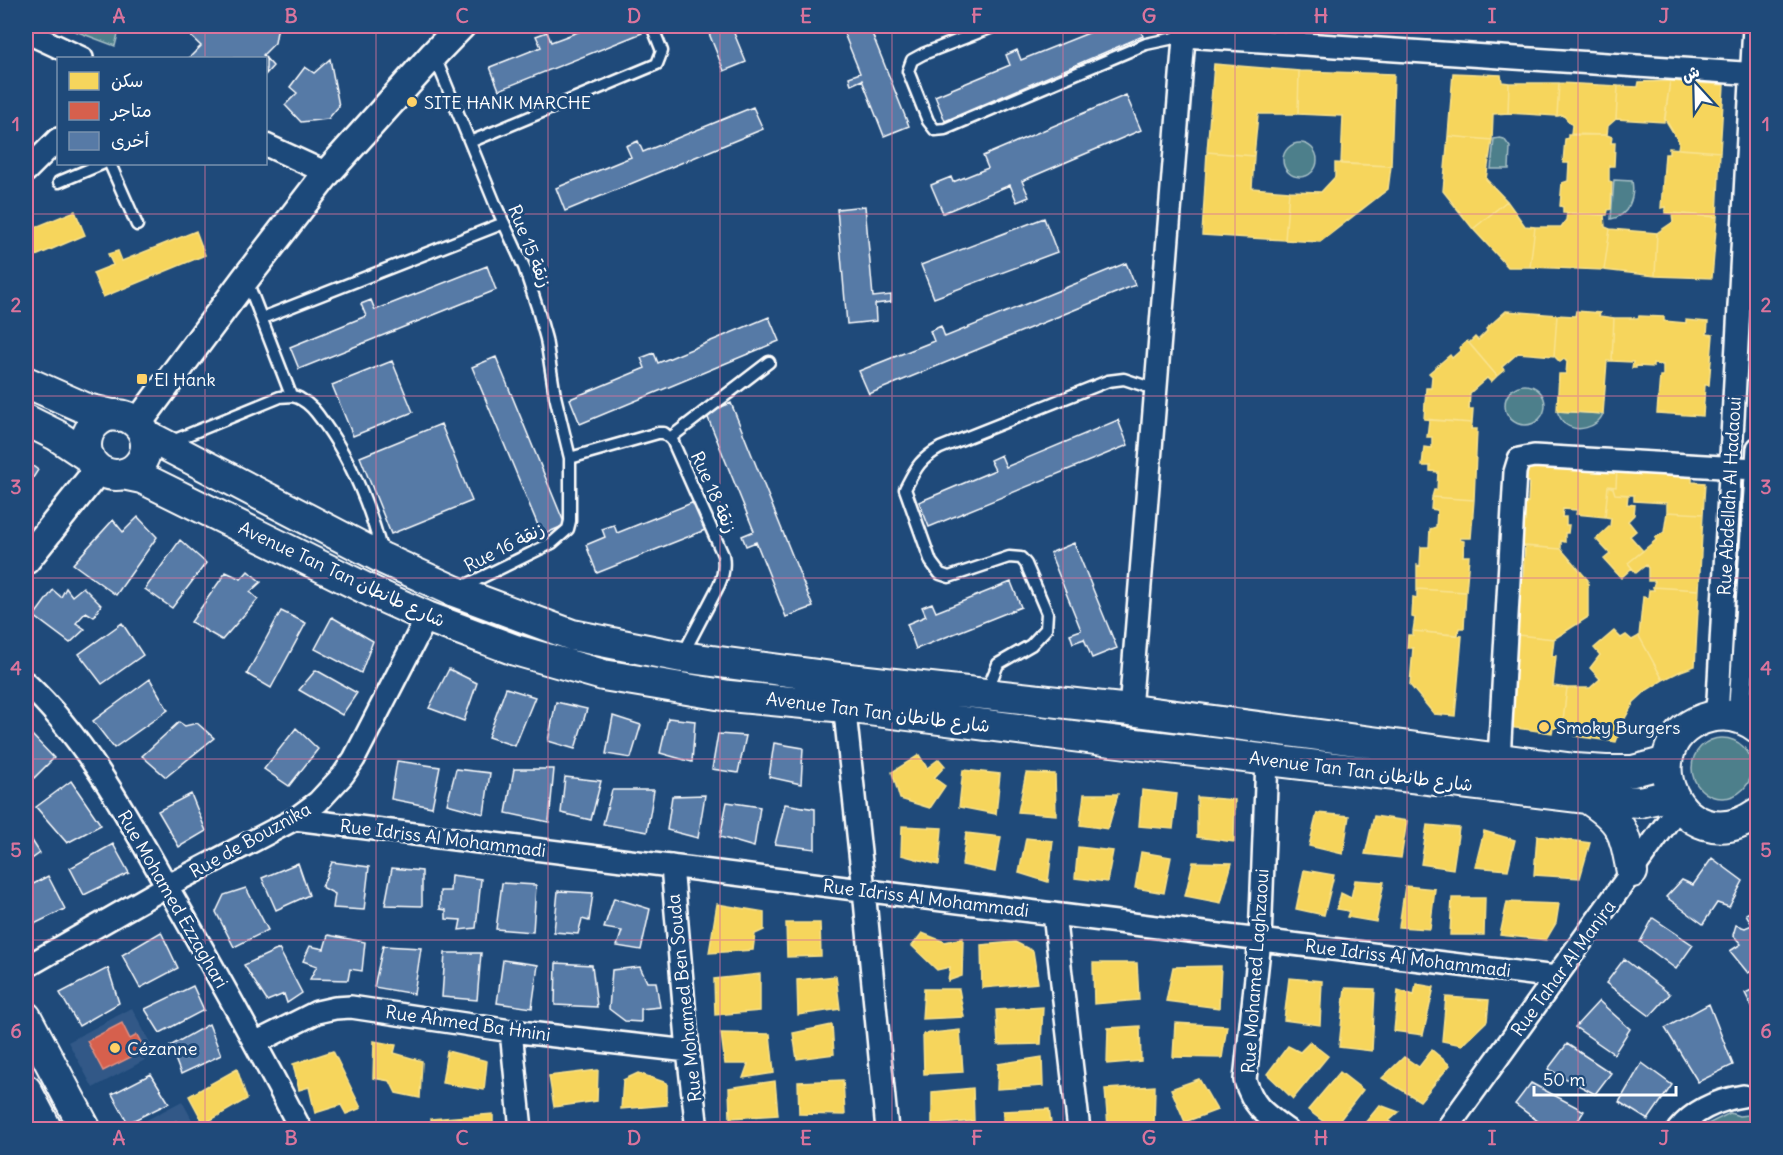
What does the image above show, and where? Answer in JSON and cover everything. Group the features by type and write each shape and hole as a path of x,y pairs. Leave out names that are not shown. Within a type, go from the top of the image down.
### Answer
{"main road":[{"name":"Avenue Tan Tan شارع طانطان","path":"26,382 140,430 384,559 454,591 572,635 843,693 1268,760 1587,798 1628,802 1676,801"},
{"path":"107,417 140,430 146,444 145,454 140,463 132,470 103,467 86,448 91,429 98,422 107,417"},
{"name":"Avenue Tan Tan شارع طانطان","path":"26,420 56,435 103,467 142,477 427,617 515,650 603,675 729,696 843,693 986,694 1130,710 1606,771 1633,771 1667,762"},
{"path":"1737,720 1693,724 1683,731 1670,751 1667,762 1668,785 1676,801 1697,820 1707,824 1718,826 1740,823 1758,813"},
{"path":"1587,798 1607,810 1620,828 1625,838 1632,872"},
{"path":"26,1017 86,1130"},
{"path":"26,1090 47,1130"}],"street":[{"path":"140,430 246,278 327,173 461,26"},
{"name":"Rue Abdellah Al Hadaoui","path":"1737,720 1718,699 1754,74 1754,26"},
{"path":"1130,710 1185,31 1754,74"},
{"path":"26,32 80,57"},
{"path":"26,171 57,140"},
{"path":"267,144 327,173"},
{"name":"Rue Abdellah Al Hadaoui","path":"1737,720 1758,448"},
{"path":"1499,759 1515,472 1519,459 1534,456 1730,475 1756,480"},
{"path":"26,560 103,467"},
{"name":"Rue de Bouznika","path":"26,967 167,886 295,819 318,802 343,775 354,759 427,617"},
{"name":"Rue Mohamed Ezzaghari","path":"26,683 61,720 98,771 167,886 301,1130"},
{"path":"843,693 886,1130"},
{"name":"Rue Mohamed Laghzaoui","path":"1268,760 1260,940 1245,1080 1251,1097 1262,1112 1287,1130"},
{"name":"Rue Tahar Al Manjra","path":"1446,1130 1632,872 1676,801"},
{"name":"Rue Idriss Al Mohammadi","path":"295,819 1557,977"},
{"name":"Rue Mohamed Ben Souda","path":"672,866 697,1130"},
{"path":"1054,914 1078,1130"},
{"name":"Rue Ahmed Ba Hnini","path":"255,1043 316,1012 334,1008 373,1010 511,1031 688,1051"},
{"path":"511,1031 521,1130"},
{"path":"1678,1130 1690,1118 1710,1105 1743,1096"}],"lane":[{"path":"470,142 657,63 662,51 652,26"},
{"path":"995,26 912,60 908,71 928,121 935,130 945,129 1146,44 1185,31"},
{"name":"Rue 15 زنقة","path":"434,54 524,267 546,339 555,396 570,458"},
{"path":"59,182 100,165"},
{"path":"110,165 137,225"},
{"path":"262,318 504,223"},
{"path":"246,278 291,395"},
{"path":"670,438 769,362"},
{"path":"986,694 998,664 1031,645 1046,629 1047,613 1026,564 1021,558 1009,557 949,577 940,574 931,562 905,489 913,474 924,457 940,448 1108,381 1124,379 1156,390"},
{"path":"140,430 280,397 291,395 302,400 314,410 331,433 350,465 373,521 384,559"},
{"name":"Rue 18 زنقة","path":"570,458 658,433 664,433 670,438 697,495 725,564 719,585 682,657"},
{"name":"Rue 16 زنقة","path":"454,591 538,551 568,529 570,458"}],"shaded area":[{"path":"132,1008 156,1054 93,1088 68,1042"},
{"path":"182,1101 197,1129 128,1130"}],"green space":[{"path":"62,26 120,26 115,46"},
{"path":"1494,139 1504,139 1510,147 1509,169 1491,169"},
{"path":"1300,143 1312,148 1317,160 1312,172 1300,177 1288,172 1283,160 1288,148"},
{"path":"1614,180 1632,181 1633,193 1626,210 1611,219"},
{"path":"1525,385 1539,391 1545,405 1539,419 1525,425 1511,419 1505,405 1511,391"},
{"path":"1557,411 1603,414 1592,426 1575,428 1565,424"},
{"path":"1722,738 1739,743 1747,751 1752,768 1747,785 1739,793 1722,798 1705,793 1697,785 1692,768 1697,751 1705,743"},
{"path":"1730,1113 1739,1116 1757,1114 1757,1129 1698,1129"}],"building: سكن":[{"path":"1214,64 1299,71 1298,114 1258,114 1254,156 1207,152"},
{"path":"1299,71 1394,74 1391,166 1341,164 1343,116 1298,114"},
{"path":"1453,73 1501,75 1502,82 1509,83 1508,113 1493,114 1492,140 1448,136"},
{"path":"1670,81 1664,122 1616,119 1618,86 1638,87 1639,82"},
{"path":"1670,81 1724,85 1720,152 1678,149 1679,142 1665,119"},
{"path":"1509,83 1559,83 1557,116 1508,113"},
{"path":"1559,83 1618,86 1616,119 1608,126 1607,135 1571,134 1572,125 1563,115 1557,116"},
{"path":"1568,135 1607,135 1612,137 1611,143 1615,143 1614,166 1609,166 1609,181 1612,182 1611,209 1608,210 1607,215 1563,213 1563,207 1560,206 1562,183 1568,181 1569,163 1563,163 1565,139"},
{"path":"1448,136 1492,140 1486,179 1507,201 1473,229 1443,191"},
{"path":"1669,148 1720,152 1717,217 1665,213 1665,207 1661,208 1665,154 1669,154"},
{"path":"1207,152 1254,156 1252,188 1289,191 1285,240 1202,235"},
{"path":"1335,163 1391,166 1388,189 1320,242 1285,240 1289,191 1321,192 1335,177"},
{"path":"1507,201 1525,226 1535,227 1530,267 1508,267 1473,229"},
{"path":"75,211 85,235 26,260 26,231"},
{"path":"1567,213 1604,215 1605,227 1610,229 1604,270 1530,267 1535,227 1561,227 1566,220"},
{"path":"1672,213 1717,217 1712,278 1655,276 1657,233 1673,222"},
{"path":"1610,229 1657,233 1655,276 1604,270"},
{"path":"196,231 205,255 103,297 93,273 113,265 108,254 118,251 122,261"},
{"path":"1506,311 1557,315 1554,356 1518,353 1502,367 1504,370 1497,376 1469,343 1475,337 1478,340 1487,331 1486,329"},
{"path":"1576,311 1600,313 1599,316 1614,318 1612,361 1607,361 1603,414 1557,411 1559,374 1566,374 1567,362 1564,359 1560,362 1554,356 1557,315 1575,316"},
{"path":"1639,316 1664,317 1664,321 1686,323 1686,320 1708,322 1707,334 1713,335 1709,385 1705,385 1703,416 1657,413 1663,365 1653,364 1653,367 1636,366 1632,368 1633,362 1612,361 1614,318 1638,318"},
{"path":"1467,341 1497,376 1491,382 1487,378 1470,393 1469,409 1473,409 1472,423 1424,419 1426,388 1431,388 1432,376 1429,373 1450,355 1452,358"},
{"path":"1429,420 1472,423 1471,429 1477,429 1474,500 1432,497 1434,490 1437,490 1438,472 1430,471 1430,466 1422,466 1424,447 1432,448 1432,437 1427,437"},
{"path":"1528,462 1617,468 1616,487 1608,486 1605,517 1576,514 1577,510 1563,509 1562,517 1566,517 1566,525 1569,525 1568,533 1565,533 1565,542 1561,541 1561,549 1521,546 1524,502 1528,502"},
{"path":"1617,468 1692,473 1692,482 1705,483 1703,514 1667,512 1667,503 1634,501 1634,495 1615,494 1613,488 1608,486 1616,487"},
{"path":"1608,486 1613,488 1615,494 1628,495 1627,504 1635,505 1634,515 1628,521 1636,531 1630,536 1643,551 1628,563 1632,568 1621,578 1604,559 1610,554 1596,539 1610,526 1611,518 1605,517"},
{"path":"1432,497 1474,500 1471,538 1460,538 1464,541 1463,556 1469,556 1466,592 1417,589 1417,565 1420,566 1421,547 1429,547 1430,529 1436,527 1437,510 1431,509"},
{"path":"1667,512 1703,514 1699,590 1653,587 1655,581 1648,581 1646,565 1636,573 1628,563 1664,532"},
{"path":"1525,546 1561,549 1588,580 1588,617 1554,639 1518,635"},
{"path":"1653,587 1699,590 1695,666 1663,680 1639,636 1643,597 1648,598 1649,590 1654,590"},
{"path":"1417,589 1466,592 1464,628 1459,628 1458,635 1413,631 1415,618 1412,617 1413,597 1417,598"},
{"path":"1413,631 1462,636 1455,716 1434,714 1410,685 1413,648 1407,648 1408,635 1413,635"},
{"path":"1614,631 1621,638 1626,635 1632,640 1639,636 1663,680 1634,702 1623,722 1616,742 1575,736 1576,731 1562,729 1567,688 1590,688 1600,679 1590,668 1600,655 1594,648"},
{"path":"1518,635 1554,639 1552,656 1556,656 1553,686 1567,688 1562,729 1553,728 1552,733 1509,727 1515,643 1517,643"},
{"path":"919,755 927,768 939,759 945,766 934,778 945,786 930,808 900,799 892,772"},
{"path":"963,770 1000,774 996,814 959,807"},
{"path":"1026,773 1055,774 1056,815 1018,812"},
{"path":"1142,790 1177,794 1173,829 1139,826"},
{"path":"1084,794 1118,794 1108,829 1080,825"},
{"path":"1197,797 1235,800 1234,842 1197,837"},
{"path":"1317,813 1349,816 1343,854 1309,846"},
{"path":"1374,816 1407,821 1401,858 1365,854"},
{"path":"1427,825 1459,828 1453,869 1421,864"},
{"path":"902,826 942,828 939,865 901,855"},
{"path":"1484,831 1515,840 1508,870 1475,867"},
{"path":"966,833 1001,837 995,872 962,865"},
{"path":"1537,836 1590,843 1580,878 1534,875"},
{"path":"1026,838 1053,841 1048,882 1019,873"},
{"path":"1078,847 1113,851 1107,882 1075,878"},
{"path":"1141,852 1171,857 1164,893 1135,888"},
{"path":"1193,862 1232,863 1221,903 1185,896"},
{"path":"1304,870 1334,875 1324,915 1296,909"},
{"path":"1355,880 1384,882 1376,922 1347,917 1349,911 1337,909 1341,893 1351,898"},
{"path":"1405,886 1435,889 1430,929 1399,927"},
{"path":"1452,898 1485,898 1484,935 1450,935"},
{"path":"1507,902 1559,904 1556,923 1546,940 1500,935"},
{"path":"717,904 764,912 764,930 755,934 753,950 709,953"},
{"path":"786,923 820,923 821,956 787,957"},
{"path":"922,933 945,942 963,938 962,976 948,981 950,967 937,970 912,946"},
{"path":"1015,942 1033,951 1038,983 982,988 981,945"},
{"path":"1093,963 1137,963 1139,1000 1094,1004"},
{"path":"1221,966 1219,1008 1166,1001 1173,967"},
{"path":"760,974 760,1011 715,1015 714,979"},
{"path":"836,976 840,1009 798,1015 797,980"},
{"path":"1289,978 1322,981 1320,1025 1284,1020"},
{"path":"1416,984 1434,987 1423,1035 1394,1031 1398,990 1414,995"},
{"path":"1345,988 1375,989 1372,1051 1339,1047"},
{"path":"924,989 959,989 964,1017 922,1019"},
{"path":"1446,997 1489,1000 1487,1021 1462,1045 1442,1041"},
{"path":"1043,1007 1041,1044 998,1045 996,1010"},
{"path":"1175,1023 1227,1026 1222,1058 1173,1057"},
{"path":"832,1025 834,1054 797,1059 793,1033"},
{"path":"1140,1026 1141,1061 1107,1064 1108,1028"},
{"path":"960,1030 963,1072 924,1074 923,1034"},
{"path":"721,1033 770,1034 774,1073 743,1078 748,1064 725,1064"},
{"path":"374,1041 396,1045 394,1053 422,1061 420,1098 396,1093 390,1081 373,1078"},
{"path":"1310,1042 1328,1056 1293,1099 1267,1074 1288,1046 1300,1052"},
{"path":"1432,1050 1450,1065 1420,1101 1382,1078 1404,1057 1419,1067"},
{"path":"333,1051 361,1108 346,1114 341,1105 315,1113 309,1087 299,1090 293,1064"},
{"path":"447,1051 487,1061 484,1090 442,1083"},
{"path":"1042,1057 1043,1086 997,1089 998,1064"},
{"path":"237,1069 247,1099 204,1124 189,1096"},
{"path":"598,1070 597,1101 554,1107 549,1076"},
{"path":"1340,1072 1363,1090 1333,1129 1308,1110"},
{"path":"638,1073 667,1083 667,1105 621,1109 623,1080"},
{"path":"1199,1079 1217,1110 1185,1122 1171,1089"},
{"path":"843,1080 845,1115 799,1114 798,1082"},
{"path":"775,1081 778,1115 730,1118 729,1088"},
{"path":"1155,1086 1154,1127 1108,1127 1105,1089"},
{"path":"973,1088 974,1121 932,1125 932,1092"},
{"path":"1380,1105 1399,1112 1389,1121 1402,1130 1359,1130"},
{"path":"1049,1109 1052,1130 1003,1130 1003,1111"},
{"path":"493,1114 493,1130 431,1130 431,1119"},
{"path":"664,1123 665,1130 621,1130 621,1129"}],"building: متاجر":[{"path":"122,1023 130,1039 137,1035 145,1050 103,1071 87,1041"},
{"path":"176,1121 180,1130 164,1130 163,1127"}],"building: أخرى":[{"path":"180,26 278,26 275,43 263,55 265,57 190,57 201,46"},
{"path":"594,26 639,26 642,33 499,90 490,67 541,47 536,36 547,32 551,42"},
{"path":"706,26 731,26 746,62 724,71"},
{"path":"841,26 869,26 909,126 884,136 862,80 851,85 849,77 860,73"},
{"path":"1106,26 1138,26 1143,36 945,121 935,96 1010,65 1006,55 1017,50 1021,60"},
{"path":"267,59 273,66 267,73"},
{"path":"330,59 339,106 328,119 301,122 285,105 297,93 290,87 305,67 314,73"},
{"path":"1126,95 1141,130 1022,181 1029,197 1017,202 1010,185 943,213 931,185 951,177 953,182 988,168 983,156"},
{"path":"753,107 763,129 565,211 556,188 631,157 626,146 638,141 643,152"},
{"path":"865,206 873,297 891,295 891,302 875,304 876,321 847,324 837,209"},
{"path":"1044,218 1057,252 934,298 921,265"},
{"path":"1126,263 1135,285 869,394 859,371 934,341 930,331 941,326 945,337"},
{"path":"487,266 496,290 299,369 290,347 366,316 361,304 371,300 375,310"},
{"path":"769,317 779,341 580,424 570,399 645,368 641,358 654,353 658,363"},
{"path":"496,357 565,525 542,535 472,367"},
{"path":"392,361 413,412 353,436 332,385"},
{"path":"731,403 813,607 786,617 756,542 746,546 742,536 754,531 706,413"},
{"path":"1118,420 1128,445 929,527 919,502 995,470 990,460 1001,455 1006,467"},
{"path":"441,424 472,501 391,534 360,457"},
{"path":"26,461 38,470 26,489"},
{"path":"694,502 705,530 597,573 586,545 605,537 602,529 614,525 617,533"},
{"path":"138,517 157,537 116,595 73,564 113,520 123,532"},
{"path":"180,540 206,563 172,608 145,589"},
{"path":"1074,543 1117,648 1092,658 1084,639 1073,643 1070,634 1081,630 1050,553"},
{"path":"248,571 261,582 250,592 258,599 222,640 191,622 226,572 241,579"},
{"path":"1011,582 1021,607 916,649 907,624 926,616 922,607 932,603 936,612"},
{"path":"83,587 101,605 94,617 86,612 76,623 85,629 70,643 34,616 53,590 61,597 66,588 72,596"},
{"path":"281,611 306,623 271,688 247,674"},
{"path":"332,617 373,641 361,673 315,649"},
{"path":"122,623 143,655 102,684 79,654"},
{"path":"449,669 477,683 464,721 429,708"},
{"path":"316,670 357,693 342,715 299,690"},
{"path":"150,679 168,710 114,748 93,721"},
{"path":"506,688 535,697 515,746 488,737"},
{"path":"556,702 587,709 575,749 548,741"},
{"path":"613,716 641,725 631,758 606,754"},
{"path":"668,718 695,721 692,762 660,753"},
{"path":"179,722 185,726 197,723 214,738 166,777 142,756"},
{"path":"296,728 318,749 289,786 264,769"},
{"path":"31,734 54,758 28,784 26,783 26,740"},
{"path":"718,734 746,736 738,773 712,769"},
{"path":"774,743 803,748 801,784 769,777"},
{"path":"397,761 440,767 432,807 391,799"},
{"path":"456,769 490,773 484,814 447,804"},
{"path":"514,769 554,769 549,822 506,813"},
{"path":"565,777 601,781 591,820 561,813"},
{"path":"71,781 101,825 67,843 36,807"},
{"path":"612,790 654,790 647,832 603,824"},
{"path":"191,794 206,831 179,847 158,811"},
{"path":"705,795 698,838 667,830 672,796"},
{"path":"727,802 760,807 754,847 720,837"},
{"path":"785,804 815,809 815,849 775,844"},
{"path":"26,831 40,853 26,863"},
{"path":"113,844 129,873 84,895 70,868"},
{"path":"1712,858 1743,881 1729,907 1717,903 1703,924 1666,897 1682,880 1693,885"},
{"path":"332,862 369,867 364,910 333,908 335,894 322,887"},
{"path":"298,863 309,895 276,910 262,878"},
{"path":"392,868 422,871 422,906 385,905"},
{"path":"451,875 481,879 476,928 459,930 461,920 446,919 446,910 440,909 440,891 450,891"},
{"path":"48,876 65,909 26,928 26,888"},
{"path":"502,883 536,885 533,932 496,929"},
{"path":"246,888 268,930 234,947 216,912 224,895"},
{"path":"558,891 593,893 589,921 582,919 578,934 554,932"},
{"path":"614,898 650,909 641,950 617,946 622,931 604,928"},
{"path":"1758,907 1758,968 1748,973 1730,951 1741,944 1733,935 1736,925 1745,928 1752,925 1746,914"},
{"path":"1653,918 1693,945 1676,969 1640,942"},
{"path":"161,932 178,968 140,988 122,955"},
{"path":"328,935 365,942 362,971 350,969 348,980 310,979 317,966 303,961 310,946 324,949"},
{"path":"383,946 421,948 414,994 374,987"},
{"path":"279,949 302,993 287,1003 284,994 267,1001 244,965"},
{"path":"445,953 481,953 477,1000 442,997"},
{"path":"1624,959 1670,994 1650,1016 1606,983"},
{"path":"503,960 538,965 532,1008 497,1003"},
{"path":"556,963 592,965 597,1007 555,1005"},
{"path":"640,967 647,982 656,982 660,1007 641,1009 641,1022 625,1021 609,1009 612,970"},
{"path":"108,968 119,1003 79,1026 60,993"},
{"path":"193,986 204,1010 160,1033 145,1009"},
{"path":"1758,987 1758,1019 1745,993"},
{"path":"1599,1001 1630,1029 1614,1054 1575,1027"},
{"path":"1709,1004 1733,1065 1698,1082 1665,1028"},
{"path":"209,1024 221,1055 181,1074 170,1046"},
{"path":"1567,1044 1611,1073 1595,1094 1548,1069"},
{"path":"1642,1063 1672,1085 1648,1120 1619,1102"},
{"path":"151,1074 169,1103 128,1123 112,1094"},
{"path":"1531,1083 1584,1111 1572,1130 1550,1130 1515,1104"}],"place":[{"name":"SITE HANK MARCHE","path":"412,102"},
{"name":"El Hank","path":"142,379"},
{"name":"Smoky Burgers","path":"1544,727"},
{"name":"Cézanne","path":"115,1048"}]}
